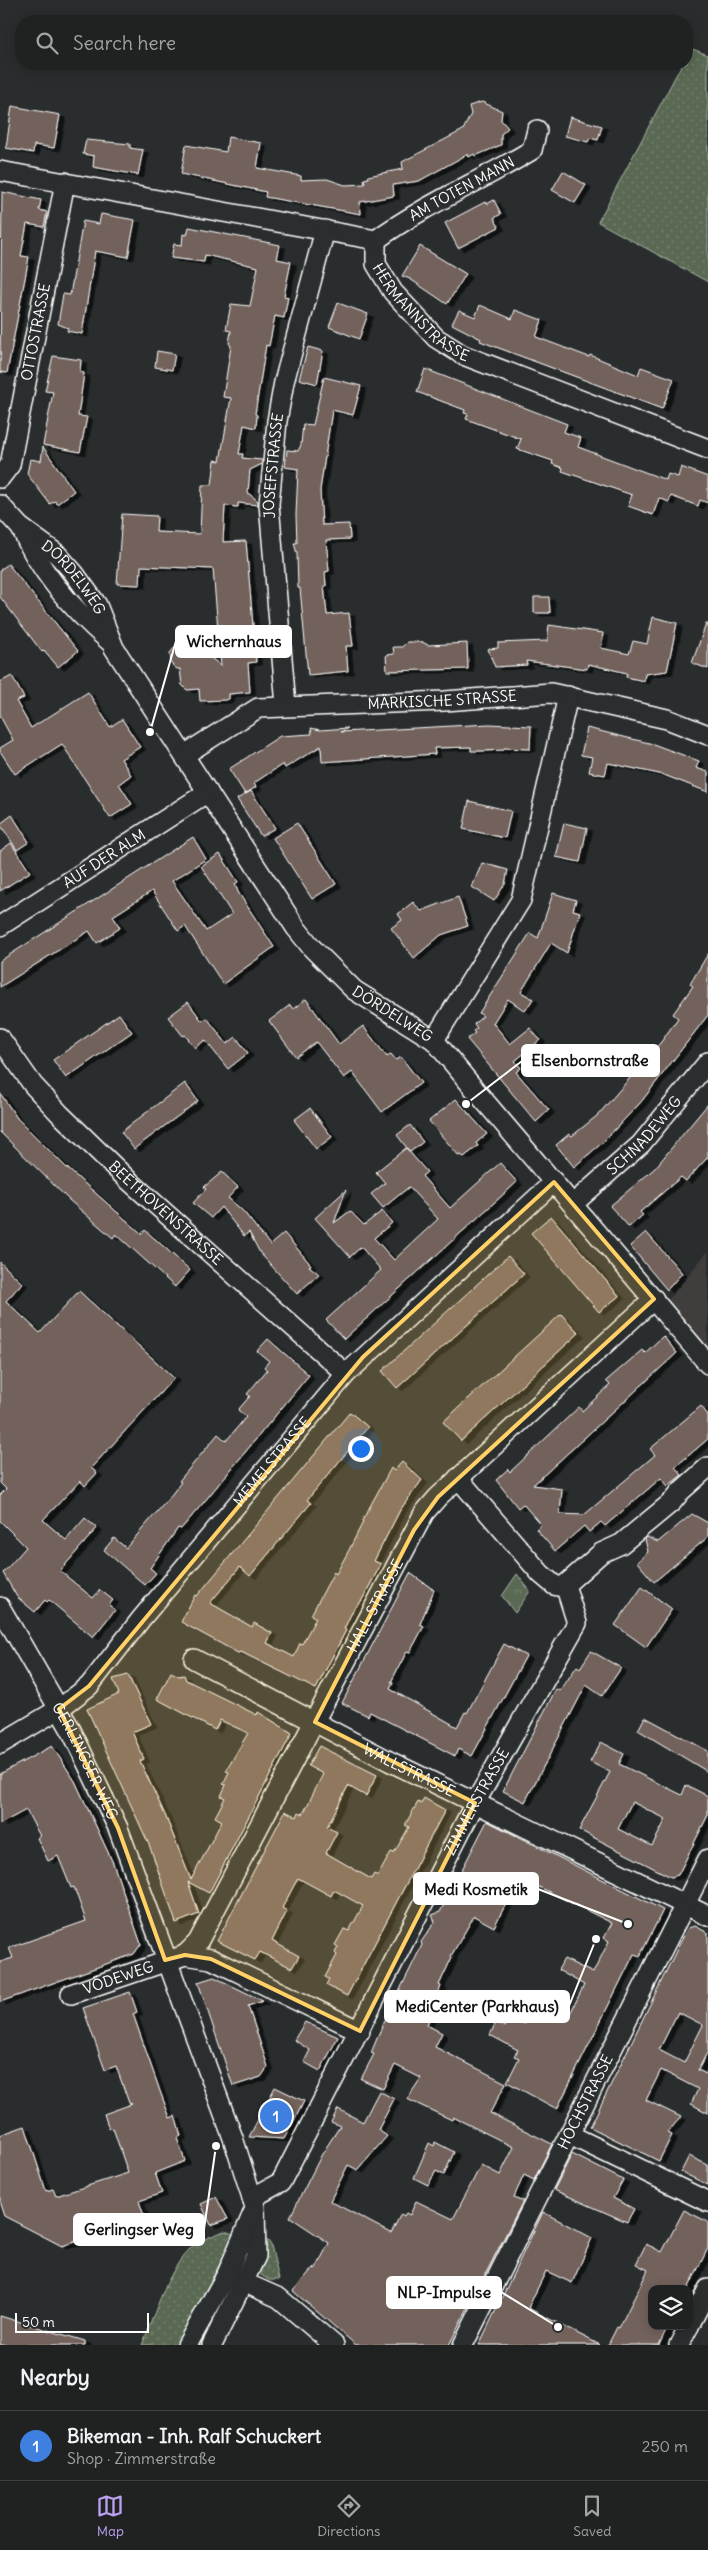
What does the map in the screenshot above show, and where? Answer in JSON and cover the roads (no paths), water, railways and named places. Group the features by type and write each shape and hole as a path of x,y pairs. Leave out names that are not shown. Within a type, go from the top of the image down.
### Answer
{"street":[{"name":"AM TOTEN MANN","path":"376,240 399,224 493,174 532,150 537,130"},
{"name":"HERMANNSTRASSE","path":"0,171 376,240 376,264 393,292 436,338 456,351 708,449"},
{"name":"OTTOSTRASSE","path":"0,478 10,465 65,182"},
{"name":"JOSEFSTRASSE","path":"286,706 269,504 270,479 284,382 325,230"},
{"name":"DÖRDELWEG","path":"0,505 20,527 33,555 77,613 110,641 296,928 312,948 354,990 434,1040 708,1364"},
{"name":"MÄRKISCHE STRASSE","path":"184,755 258,708 445,701 551,693 667,719 708,735"},
{"path":"434,1040 521,900 568,696"},
{"name":"AUF DER ALM","path":"0,926 208,792"},
{"name":"BEETHOVENSTRASSE","path":"0,1038 33,1085 60,1114 126,1178 346,1374"},
{"name":"SCHNADEWEG","path":"573,1204 641,1144 708,1062"},
{"name":"MEMELSTRASSE","path":"0,1744 60,1709 89,1686 141,1620 346,1374 554,1182"},
{"name":"HALL-STRASSE","path":"186,1955 198,1942 414,1530 438,1497 654,1299"},
{"name":"ZIMMERSTRASSE","path":"254,2202 281,2182 360,2031 475,1803 576,1623 564,1585 602,1553 621,1544 672,1502 681,1491 708,1467"},
{"path":"458,1478 541,1574 558,1586"},
{"name":"GERLINGSER WEG","path":"0,1607 60,1709 118,1828 165,1960 233,2138 254,2202 256,2256 244,2284 212,2345"},
{"name":"WALLSTRASSE","path":"194,1659 475,1803 708,1916"},
{"name":"HOCHSTRASSE","path":"463,2345 708,1859"},
{"path":"165,1960 186,1955 212,1959 360,2031"},
{"name":"VÖDEWEG","path":"71,1994 165,1960"},
{"path":"570,2135 708,2202"},
{"path":"187,2345 227,2274 254,2202"},
{"path":"227,2274 244,2284 279,2298 334,2345"},
{"path":"693,2318 708,2289"},
{"path":"679,2345 687,2330"}],"place":[{"name":"Wichernhaus","path":"150,732"},
{"name":"Elsenbornstraße","path":"466,1104"},
{"name":"Medi Kosmetik","path":"628,1924"},
{"name":"MediCenter (Parkhaus)","path":"596,1939"},
{"name":"Bikeman - Inh. Ralf Schuckert","path":"276,2116"},
{"name":"Gerlingser Weg","path":"216,2146"},
{"name":"NLP-Impulse","path":"558,2327"}]}
